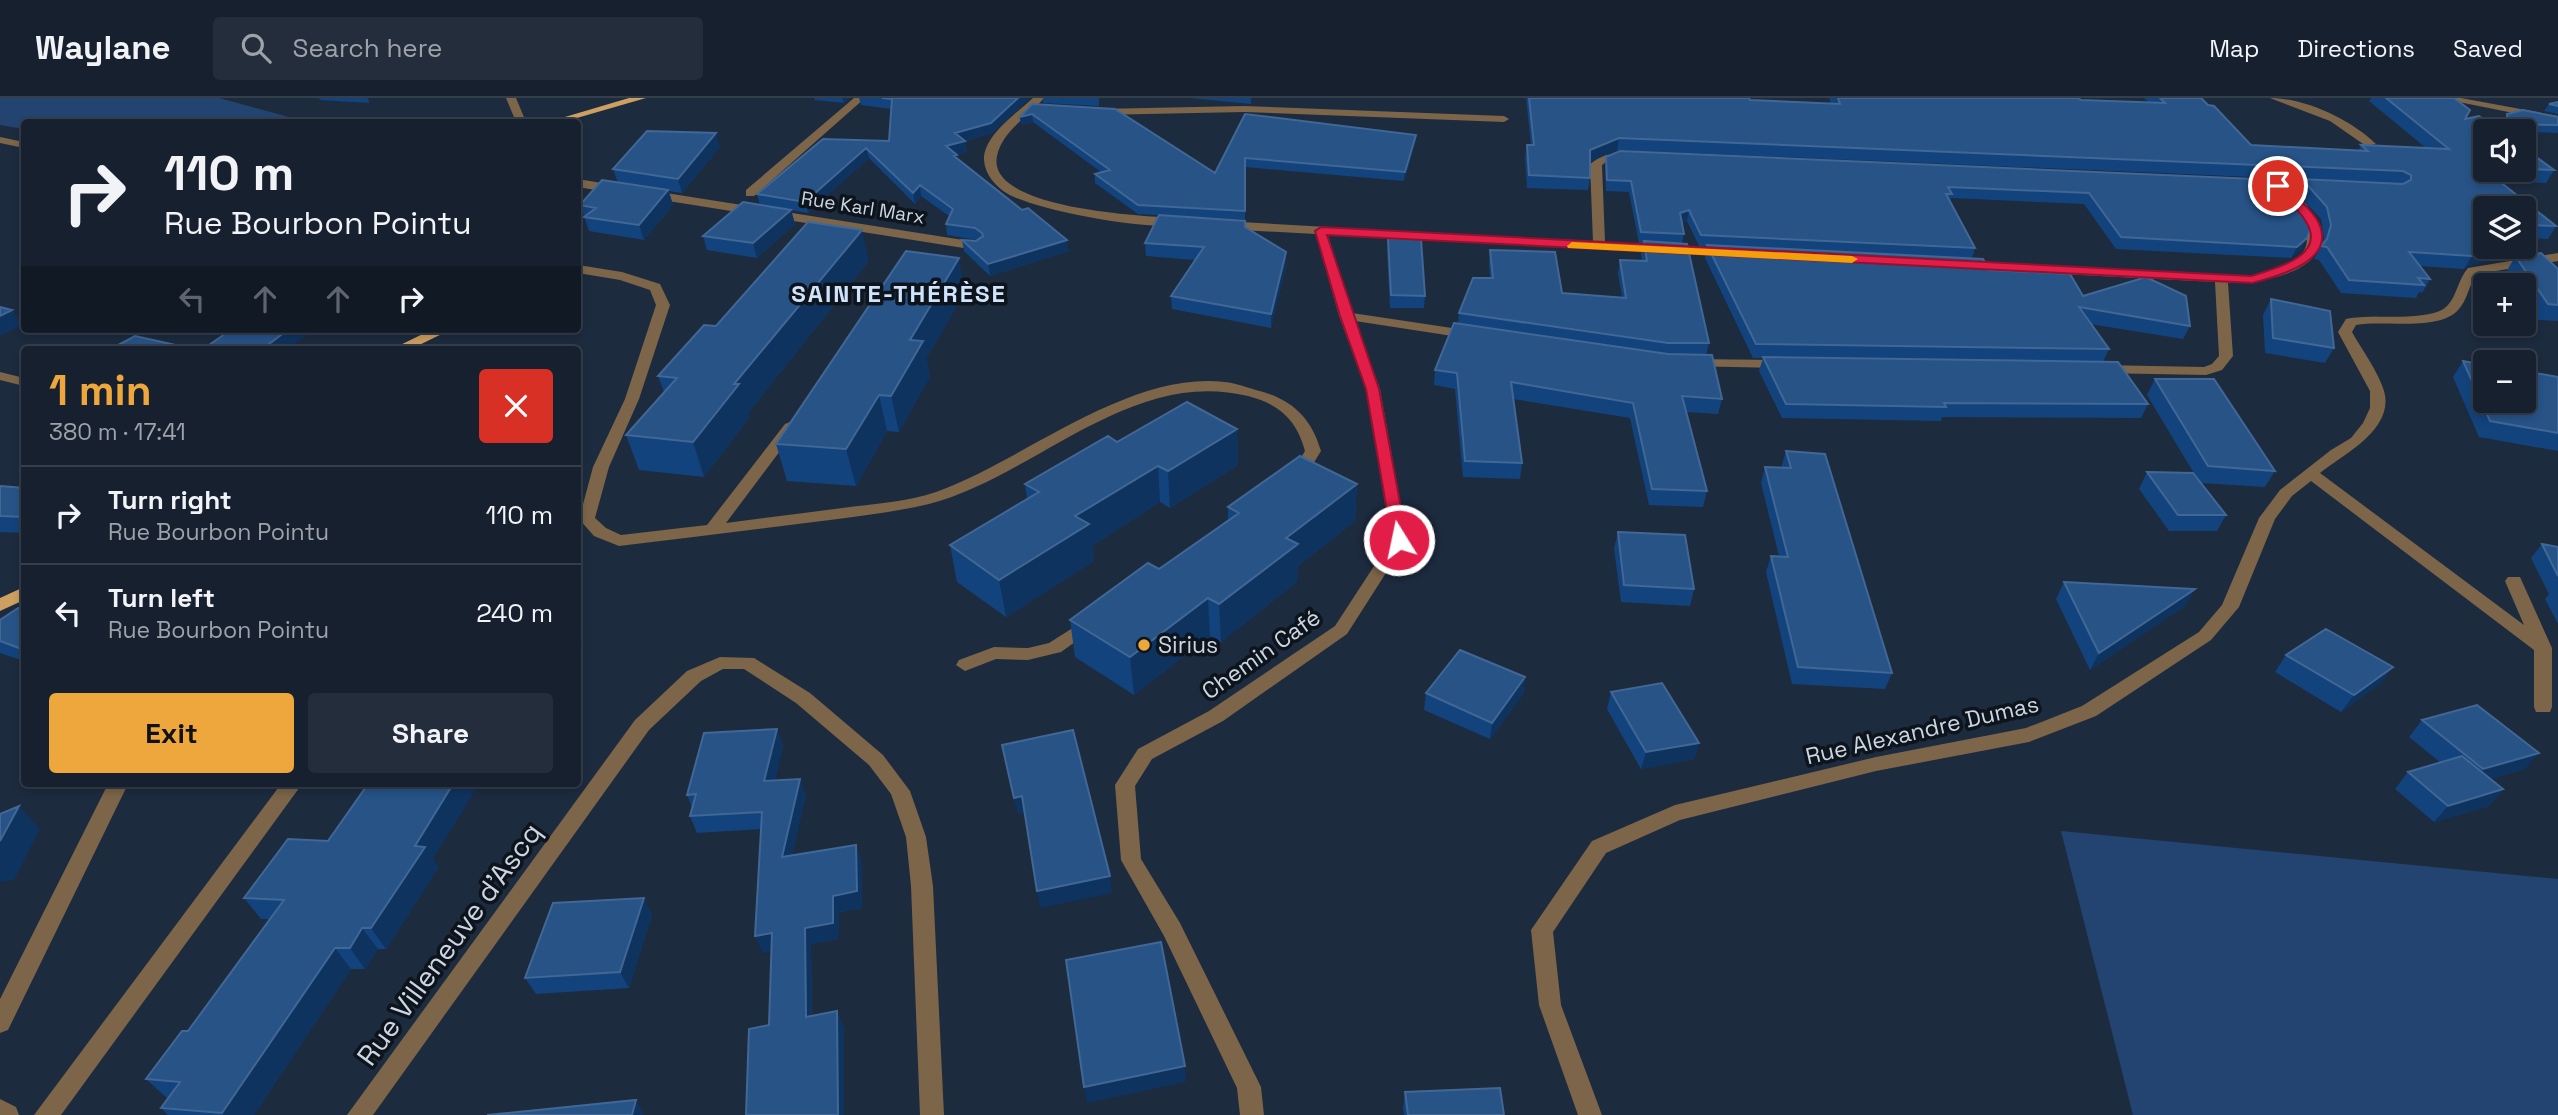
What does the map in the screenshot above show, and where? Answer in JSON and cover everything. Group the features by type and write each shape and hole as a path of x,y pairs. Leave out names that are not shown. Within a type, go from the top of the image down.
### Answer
{"main road":[{"path":"563,119 641,98"},
{"path":"406,346 436,333"},
{"path":"0,605 21,594"}],"street":[{"path":"511,98 520,119"},
{"path":"750,192 860,98"},
{"path":"2275,98 2334,119 2370,144"},
{"path":"2444,98 2558,121"},
{"path":"2523,112 2528,98"},
{"path":"1037,105 995,143 990,160 991,173 1004,186 1024,197 1102,217 1188,223"},
{"path":"1080,111 1257,109 1504,119"},
{"path":"0,139 21,144"},
{"path":"1600,247 1596,164 1607,157 1644,157"},
{"name":"Rue Karl Marx","path":"581,183 976,246"},
{"path":"2251,184 2330,187"},
{"path":"1947,264 2252,280 2291,268 2309,256 2315,240 2312,220 2278,186"},
{"path":"1214,225 1746,254"},
{"name":"Chemin Café","path":"1252,1115 1248,1087 1172,930 1130,860 1125,785 1145,754 1216,716 1341,630 1399,540 1373,389 1346,316 1321,231"},
{"name":"Rue Alexandre Dumas","path":"1590,1115 1549,1005 1542,930 1599,848 1675,813 1876,764 2029,735 2089,711 2205,636 2230,607 2267,518 2286,494 2336,453 2356,441 2370,424 2376,408 2376,391 2345,332 2351,322 2369,317 2428,317 2449,312 2458,300 2464,278 2473,271 2555,260"},
{"path":"581,270 622,275 655,287 663,305 632,399 601,467 587,519 600,533 619,541 867,510 939,496 1003,470 1092,420 1135,401 1170,391 1205,387 1245,387 1277,400 1298,418 1309,433 1313,451 1305,468 1280,492"},
{"path":"2083,369 2206,371 2217,367 2226,356 2221,279"},
{"path":"1346,316 1492,338"},
{"path":"1678,363 1796,364"},
{"path":"0,376 21,381"},
{"path":"712,530 801,412"},
{"path":"2311,474 2543,648"},
{"path":"2514,581 2543,648 2543,707"},
{"path":"965,665 994,653 1028,654 1055,648 1106,612"},
{"name":"Rue Villeneuve d'Ascq","path":"359,1115 642,725 694,676 720,663 748,663 803,698 876,760 900,790 916,837 922,886 932,1115"},
{"path":"0,1023 117,787"},
{"path":"46,1115 290,787"},
{"path":"0,1110 7,1115"}],"shaded area":[{"path":"0,98 219,98 296,119 21,119 21,128 0,125"},
{"path":"2061,831 2558,879 2558,1115 2133,1115"}],"building":[{"path":"882,98 1018,98 991,123 955,133 965,141 946,146 957,155 954,156 1022,210 1028,208 1067,240 988,264 962,240 976,241 983,236 982,233 975,228 946,224 953,209 920,185 913,193 866,148 805,202 757,194 823,139 889,141 892,99"},
{"path":"1529,98 1749,98 1840,104 1838,98 2078,98 2165,103 2160,98 2201,98 2208,105 2214,106 2251,145 2368,151 2361,145 2449,149 2386,98 2454,98 2470,110 2465,119 2479,116 2483,119 2473,119 2473,182 2500,182 2518,196 2473,196 2472,256 2409,252 2430,279 2418,278 2424,285 2349,280 2327,247 2321,246 2327,239 2331,225 2327,207 2302,179 2403,184 2411,180 2411,175 2403,171 1619,138 1590,150 1590,178 1529,175 1527,145 1534,145"},
{"path":"1032,104 1115,109 1215,173 1245,114 1416,135 1405,172 1245,158 1245,211 1138,205 1095,174 1110,170 1032,114 1020,117"},
{"path":"2523,110 2558,117 2558,125 2536,125 2536,119 2508,119 2507,114"},
{"path":"647,131 716,133 678,179 613,169"},
{"path":"1620,151 2278,180 2306,205 2313,221 2307,238 2297,247 2121,237 2089,193 1948,187 1952,194 1946,194 1975,248 1701,235 1689,210 1680,213 1684,234 1641,232 1631,181 1607,180 1606,157"},
{"path":"2536,157 2554,170 2536,169"},
{"path":"602,180 668,190 639,225 584,217 596,208 581,204"},
{"path":"743,202 791,210 753,243 703,236"},
{"path":"2536,210 2556,226 2536,225"},
{"path":"1159,215 1245,221 1245,227 1286,252 1271,314 1171,296 1204,247 1145,243"},
{"path":"808,222 862,230 734,384 739,384 693,442 626,435 677,378 658,376 704,325 716,326"},
{"path":"1388,238 1421,239 1425,296 1391,295"},
{"path":"1644,241 1687,244 1709,343 1668,343 1459,313 1473,278 1493,278 1490,250 1555,252 1562,293 1626,298 1620,260 1647,261"},
{"path":"1707,245 1983,259 1989,270 2070,274 2083,296 2146,277 2186,296 2190,326 2079,307 2109,349 1756,344"},
{"path":"906,251 959,258 910,340 923,341 891,396 879,395 846,449 776,444"},
{"path":"2541,253 2558,269 2558,305 2548,304 2536,286 2536,273 2527,273 2517,259 2536,259 2536,254"},
{"path":"2271,299 2330,311 2334,348 2273,338"},
{"path":"0,307 12,310 0,316"},
{"path":"1454,323 1668,354 1712,355 1722,399 1682,396 1707,491 1652,489 1633,403 1511,382 1522,463 1465,461 1457,373 1435,370"},
{"path":"226,333 284,333 266,346 208,346"},
{"path":"135,336 180,346 116,346"},
{"path":"1763,357 2118,362 2148,404 1944,403 1946,407 1786,404"},
{"path":"2463,361 2473,363 2473,383"},
{"path":"2536,373 2558,377 2558,433 2490,421 2486,413 2536,413"},
{"path":"2155,379 2214,379 2275,471 2208,466"},
{"path":"1187,402 1237,429 1168,471 1158,466 1075,516 1089,524 999,580 950,545 1039,492 1025,484 1108,436 1117,442"},
{"path":"1786,451 1825,454 1892,673 1798,667 1771,556 1788,557 1765,467 1791,468"},
{"path":"1300,456 1357,484 1286,538 1298,544 1219,604 1208,598 1130,657 1070,620 1148,563 1159,569 1239,513 1228,507"},
{"path":"2147,472 2193,473 2226,515 2178,515"},
{"path":"0,486 21,488 21,517 0,516"},
{"path":"1618,532 1685,535 1694,589 1624,585"},
{"path":"2542,544 2558,547 2558,576"},
{"path":"2064,582 2195,589 2099,653"},
{"path":"18,608 21,609 19,648 0,641 0,620"},
{"path":"2326,629 2393,667 2354,695 2286,655"},
{"path":"1460,650 1525,677 1492,723 1426,693"},
{"path":"1662,683 1699,743 1646,752 1611,692"},
{"path":"2477,705 2539,753 2483,769 2422,720"},
{"path":"777,729 764,781 800,779 782,857 856,845 857,891 833,896 833,923 805,928 806,1017 837,1011 838,1115 746,1115 749,1029 769,1025 772,933 755,936 762,812 690,816 696,794 687,795 704,733"},
{"path":"1073,730 1110,876 1037,891 1022,796 1014,798 1002,745"},
{"path":"2462,756 2503,789 2448,806 2408,772"},
{"path":"366,787 451,787 415,846 425,847 371,928 362,928 350,948 335,948 222,1113 161,1108 180,1082 146,1079 182,1031 188,1031 284,900 244,898 288,839 328,841"},
{"path":"19,806 0,841 0,814"},
{"path":"644,898 620,972 525,978 553,903"},
{"path":"1161,942 1185,1066 1084,1087 1066,960"},
{"path":"1500,1088 1504,1115 1408,1115 1405,1092"},
{"path":"636,1100 632,1115 487,1115"}],"slow traffic":[{"path":"1572,246 1852,259"}],"place":[{"name":"Sirius","path":"1144,645"}],"district":[{"name":"SAINTE-THÉRÈSE","path":"899,294"}],"route":[{"path":"1399,540 1373,389 1346,316 1321,231 2252,280 2291,268 2309,256 2315,240 2312,220 2278,186"}]}
